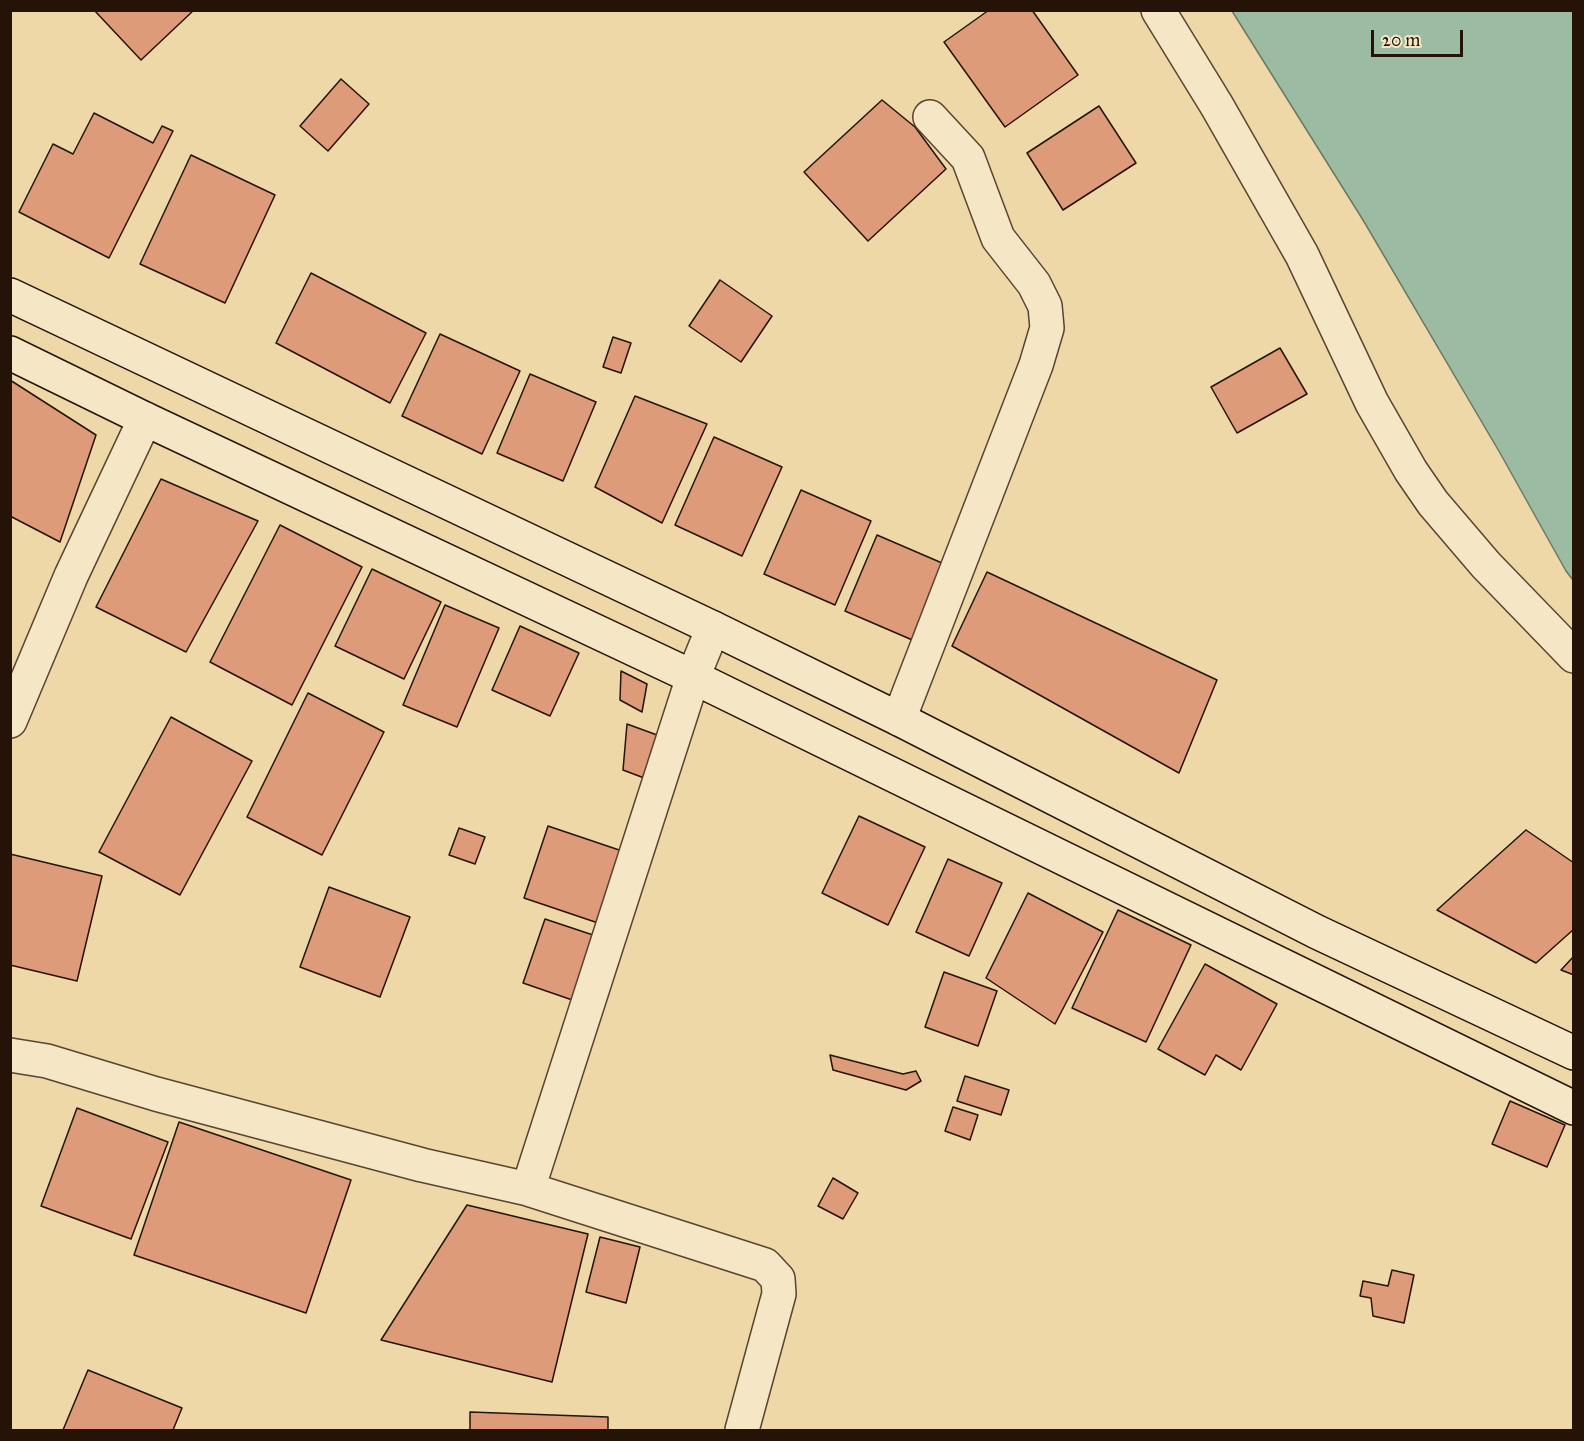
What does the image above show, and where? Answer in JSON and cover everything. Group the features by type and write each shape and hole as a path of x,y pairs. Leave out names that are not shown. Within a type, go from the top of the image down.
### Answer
{"main road":[{"path":"1158,10 1217,106 1302,255 1372,402 1411,471 1433,503 1486,565 1574,656"},
{"path":"898,719 1036,365 1047,328 1045,306 1034,284 998,238 968,159 930,117"},
{"path":"10,295 713,628 898,719 1317,932 1574,1053"},
{"path":"10,352 145,419 693,676 1574,1108"},
{"path":"10,720 71,576 145,419"},
{"path":"528,1189 693,676 713,628"},
{"path":"10,1055 47,1061 156,1094 422,1165 528,1189 765,1265 778,1279 779,1294 742,1431"}],"shaded area":[{"path":"1232,11 1573,11 1573,580 1363,220"}],"building":[{"path":"94,10 194,10 141,60"},
{"path":"989,10 1032,10 1078,75 1005,127 944,42"},
{"path":"341,79 369,104 328,151 300,126"},
{"path":"882,100 915,127 946,169 868,241 804,172"},
{"path":"1099,106 1136,163 1063,210 1027,153"},
{"path":"94,113 153,143 162,126 173,131 109,258 19,212 53,144 73,154"},
{"path":"191,155 275,195 225,303 140,264"},
{"path":"311,273 426,333 390,403 276,343"},
{"path":"720,280 772,316 741,362 689,326"},
{"path":"440,334 520,371 482,454 402,416"},
{"path":"613,337 631,343 621,373 603,367"},
{"path":"1280,348 1307,394 1237,433 1211,387"},
{"path":"530,374 596,402 563,481 497,453"},
{"path":"10,380 96,435 60,542 10,516"},
{"path":"635,396 707,424 662,523 595,487"},
{"path":"714,437 782,467 742,556 675,525"},
{"path":"161,479 258,521 186,652 96,607"},
{"path":"801,490 871,521 835,605 764,574"},
{"path":"280,525 362,567 292,705 210,662"},
{"path":"877,535 949,566 917,642 845,611"},
{"path":"372,569 441,602 404,679 335,646"},
{"path":"987,572 1217,680 1179,773 952,646"},
{"path":"445,605 499,628 457,727 403,705"},
{"path":"520,626 579,653 550,716 492,690"},
{"path":"621,671 647,684 642,712 620,700"},
{"path":"308,693 384,732 322,855 247,817"},
{"path":"171,717 252,761 180,895 99,852"},
{"path":"627,724 668,739 652,781 623,770"},
{"path":"859,816 925,847 888,925 822,893"},
{"path":"548,826 631,854 607,926 524,898"},
{"path":"459,828 485,837 475,864 449,855"},
{"path":"1526,830 1574,863 1574,929 1536,963 1437,910"},
{"path":"10,854 102,876 77,981 10,965"},
{"path":"948,859 1002,883 969,956 916,932"},
{"path":"329,887 410,917 380,997 300,967"},
{"path":"1028,893 1103,932 1055,1024 986,978"},
{"path":"1118,910 1191,945 1146,1042 1072,1008"},
{"path":"545,919 602,938 581,1003 523,983"},
{"path":"1574,956 1574,975 1561,970"},
{"path":"1205,964 1277,1004 1241,1070 1216,1055 1205,1075 1158,1049"},
{"path":"944,972 997,991 978,1046 925,1027"},
{"path":"830,1055 903,1074 916,1071 921,1081 906,1090 833,1070"},
{"path":"965,1076 1009,1090 1001,1115 957,1101"},
{"path":"1510,1101 1565,1125 1547,1167 1492,1144"},
{"path":"953,1107 978,1115 970,1140 945,1131"},
{"path":"77,1108 168,1142 131,1239 41,1206"},
{"path":"179,1122 351,1180 306,1313 134,1255"},
{"path":"833,1178 858,1193 843,1219 818,1206"},
{"path":"467,1205 588,1234 552,1382 381,1340"},
{"path":"600,1237 640,1247 626,1303 586,1292"},
{"path":"1392,1270 1414,1275 1404,1323 1373,1316 1371,1298 1360,1296 1363,1281 1388,1286"},
{"path":"88,1370 182,1408 173,1430 63,1430"},
{"path":"470,1412 608,1417 608,1430 470,1430"}]}
